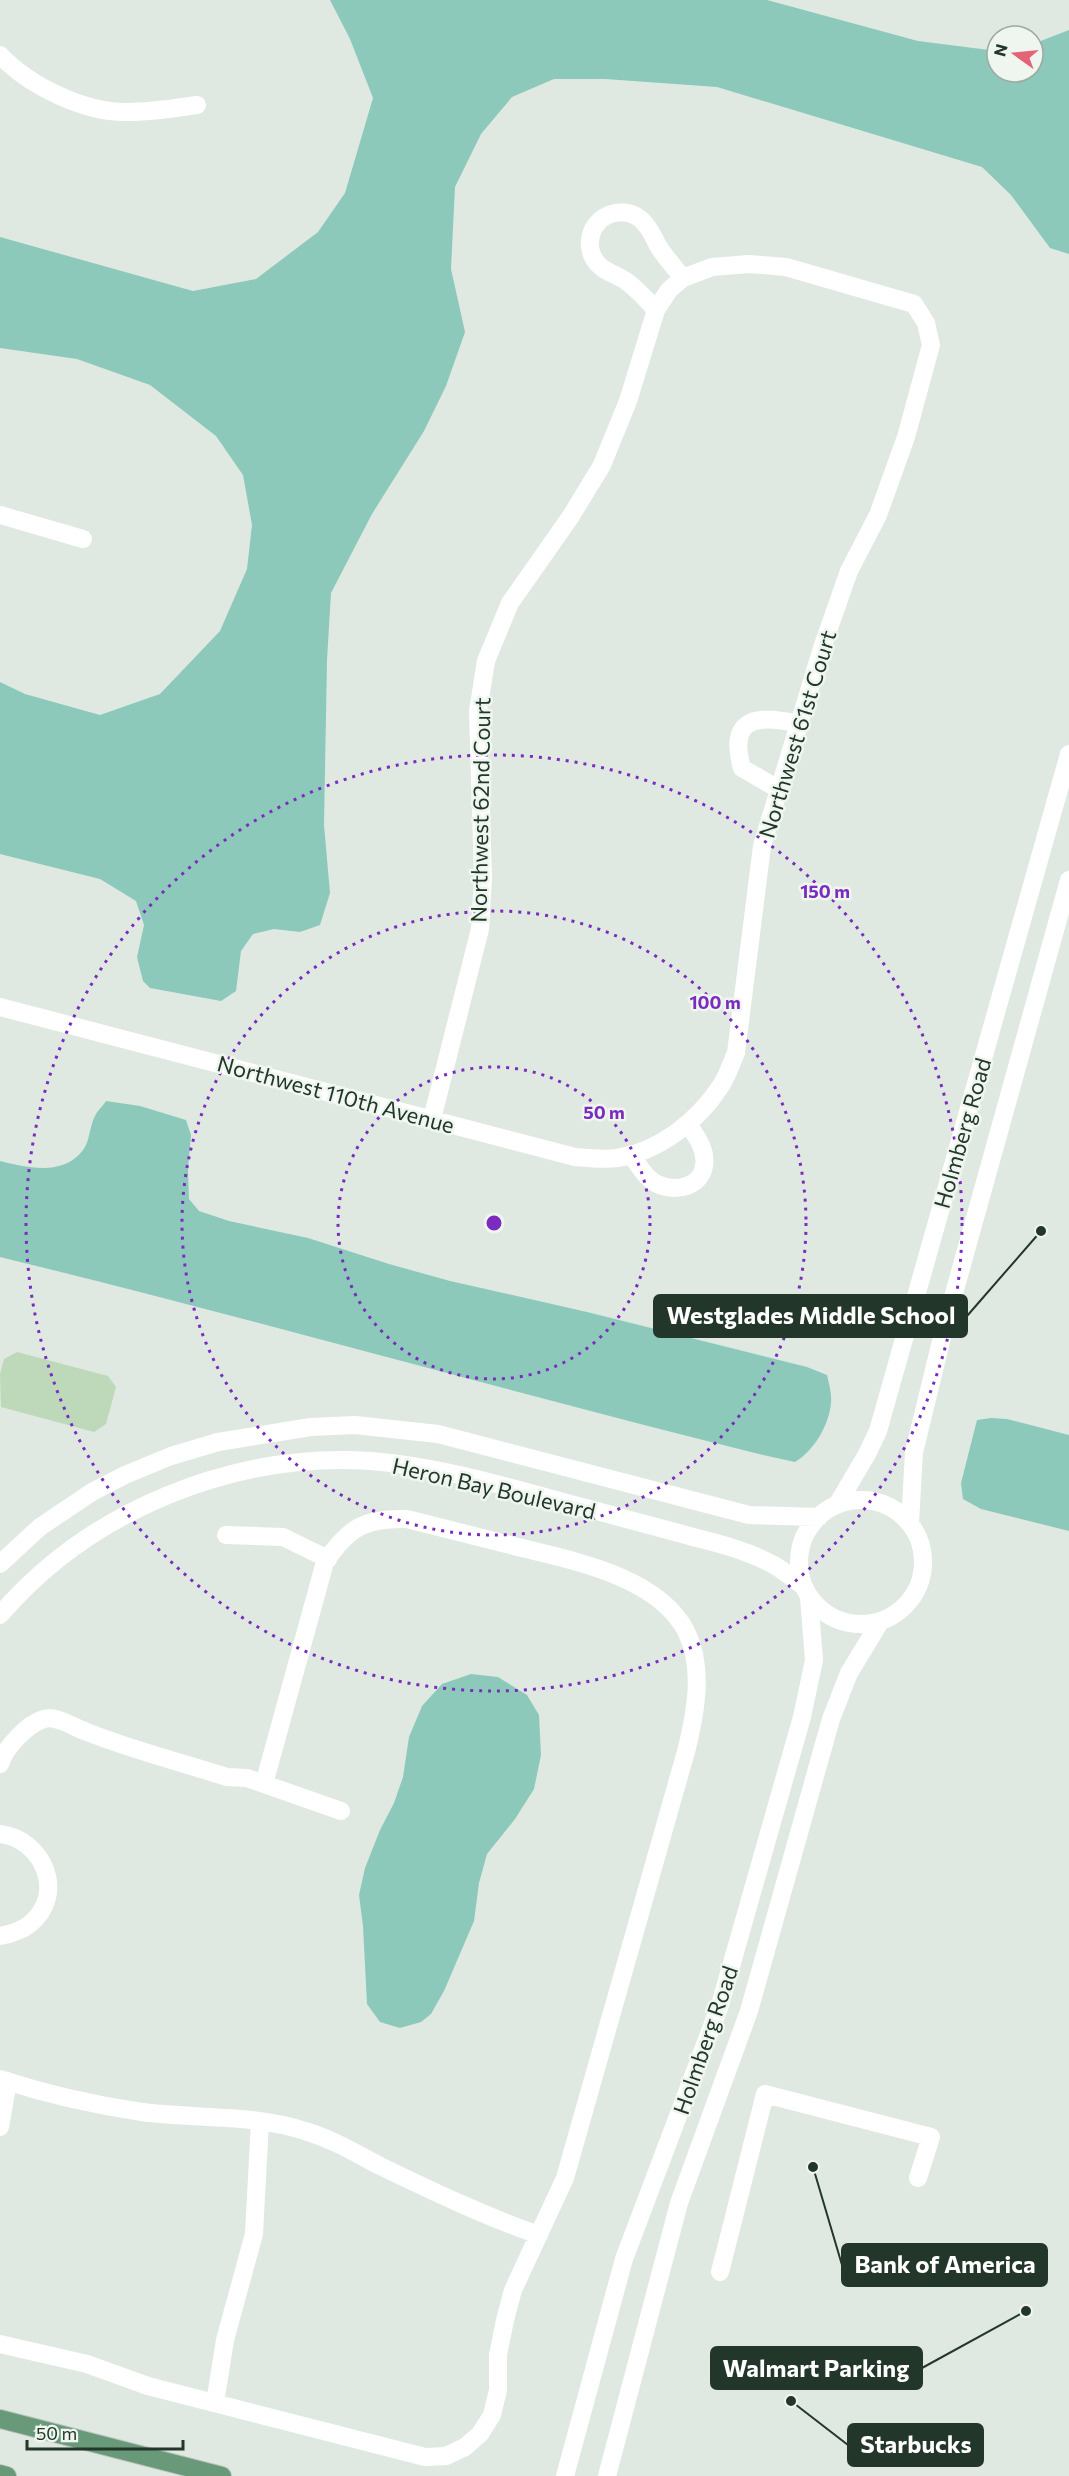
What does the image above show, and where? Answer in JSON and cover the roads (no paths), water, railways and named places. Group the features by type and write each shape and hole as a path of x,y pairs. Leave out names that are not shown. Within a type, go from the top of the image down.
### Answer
{"main road":[{"path":"0,2419 222,2476"},
{"path":"0,2474 7,2476"}],"street":[{"path":"0,55 36,85 93,107 126,112 197,105"},
{"path":"656,310 627,282 606,271 593,257 590,238 599,220 608,214 619,212 639,217 683,278"},
{"name":"Northwest 62nd Court","path":"432,1119 480,929 483,878 478,711 486,661 510,603 572,516 602,465 628,401 656,310 669,290 683,278 712,267 749,264 786,267 914,304 926,323"},
{"name":"Northwest 61st Court","path":"670,1136 688,1124 706,1107 722,1084 736,1053 762,846 822,648 849,571 878,515 906,437 931,345 926,323"},
{"path":"0,515 83,539"},
{"path":"780,790 742,768 738,749 740,736 753,720 764,718 800,724"},
{"name":"Holmberg Road","path":"837,1505 878,1431 1069,754"},
{"name":"Holmberg Road","path":"910,1523 914,1452 942,1333 1069,880"},
{"name":"Northwest 110th Avenue","path":"0,1007 575,1157 616,1158 646,1149 670,1136"},
{"path":"631,1154 651,1181 662,1186 683,1187 692,1184 700,1176 704,1167 704,1154 701,1144 688,1124"},
{"name":"Heron Bay Boulevard","path":"0,1564 40,1527 92,1492 125,1475 171,1455 218,1442 311,1427 355,1425 438,1434 749,1515 819,1516"},
{"name":"Heron Bay Boulevard","path":"0,1616 13,1600 54,1563 107,1525 158,1498 215,1478 276,1465 327,1460 372,1461 432,1470 743,1550 775,1565 806,1592"},
{"path":"856,1500 876,1502 895,1510 910,1523 920,1540 924,1560 921,1581 912,1599 898,1613 880,1622 864,1625 840,1621 820,1609 806,1592 799,1571 802,1541 819,1516 837,1505 856,1500"},
{"path":"0,2344 87,2364 148,2386 425,2457 446,2456 465,2447 480,2434 492,2415 498,2391 498,2355 513,2290 566,2178 687,1748 696,1710 693,1650 686,1631 675,1613 653,1596 596,1566 407,1519 382,1518 362,1525 341,1541 328,1559 264,1784"},
{"path":"226,1535 283,1537 328,1559"},
{"name":"Holmberg Road","path":"565,2476 624,2259 720,2005 802,1717 814,1660 806,1592"},
{"name":"Holmberg Road","path":"607,2476 679,2203 748,2011 831,1719 849,1673 880,1622"},
{"path":"0,1764 13,1741 22,1732 44,1719 59,1720 87,1733 227,1777 247,1778 341,1811"},
{"path":"0,1834 13,1836 28,1844 40,1857 47,1874 48,1892 42,1909 32,1923 16,1932 0,1936"},
{"path":"0,2127 4,2080 73,2099 142,2112 260,2122 305,2131 344,2146 424,2187 510,2225 539,2235"},
{"path":"720,2272 765,2094 931,2137 918,2178"},
{"path":"215,2403 225,2340 254,2234 260,2122"}],"place":[{"name":"Westglades Middle School","path":"1041,1231"},
{"name":"Bank of America","path":"813,2167"},
{"name":"Walmart Parking","path":"1026,2311"},
{"name":"Starbucks","path":"791,2401"}]}
